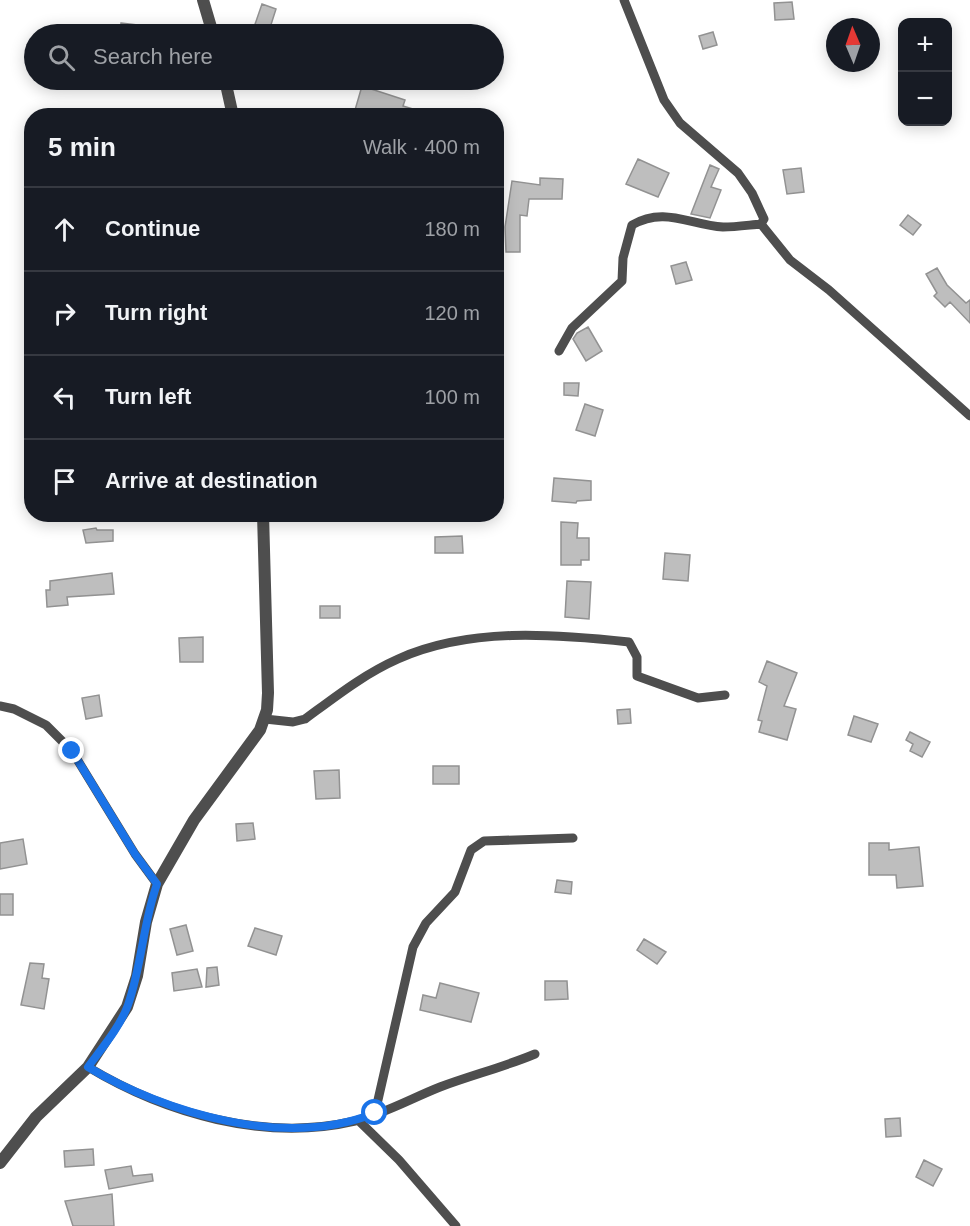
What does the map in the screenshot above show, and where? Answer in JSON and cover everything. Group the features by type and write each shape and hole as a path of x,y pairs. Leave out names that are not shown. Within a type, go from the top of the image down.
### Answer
{"street":[{"path":"203,0 210,24"},
{"path":"624,0 664,100 681,123 738,172 764,219 761,224"},
{"path":"227,90 231,108"},
{"path":"559,351 572,328 622,281 623,258 632,225 645,218 668,215 722,227 761,224"},
{"path":"761,224 790,260 830,290 970,416"},
{"path":"0,1163 36,1117 88,1067 127,1007 137,976 146,922 157,884 194,820 239,760 265,719 268,693 262,522"},
{"path":"265,719 293,722 305,718 367,676 398,659 428,649 524,635 629,642 637,657 637,676 698,698 725,695"},
{"path":"0,706 14,709 46,725 72,751 135,854 157,884"},
{"path":"375,1113 413,947 426,923 455,892 471,850 484,842 573,838"},
{"path":"88,1067 121,1087 150,1100 226,1122 319,1126 358,1120 535,1054"},
{"path":"358,1120 399,1160 456,1226"}],"building":[{"path":"792,2 794,19 775,20 774,3"},
{"path":"262,4 276,9 271,24 255,24"},
{"path":"713,32 717,45 703,49 699,36"},
{"path":"361,90 374,90 405,100 403,106 410,108 356,108"},
{"path":"638,159 669,173 658,197 626,184"},
{"path":"710,165 719,169 711,187 721,190 710,218 691,214"},
{"path":"801,168 804,192 787,194 783,170"},
{"path":"540,178 563,179 562,199 529,199 527,216 520,215 520,252 506,252 505,227 512,181 540,185"},
{"path":"908,215 921,225 913,235 900,225"},
{"path":"686,262 692,280 676,284 671,266"},
{"path":"937,268 947,285 966,303 970,300 970,323 950,302 945,307 934,296 937,293 926,274"},
{"path":"588,327 602,351 586,361 573,339 577,333"},
{"path":"564,383 579,383 578,396 564,395"},
{"path":"585,404 603,410 595,436 576,430"},
{"path":"554,478 591,481 591,500 576,503 552,501"},
{"path":"561,522 578,523 577,538 589,538 589,560 581,560 581,565 561,565"},
{"path":"96,528 97,530 113,530 113,541 86,543 83,530"},
{"path":"462,536 463,553 435,553 435,537"},
{"path":"665,553 690,555 688,581 663,579"},
{"path":"112,573 114,594 67,597 68,605 47,607 46,590 50,590 50,581"},
{"path":"567,581 591,582 589,619 565,617"},
{"path":"320,606 340,606 340,618 320,618"},
{"path":"203,637 203,662 180,662 179,638"},
{"path":"767,661 797,673 784,706 796,709 787,740 759,732 762,721 758,720 767,686 759,682"},
{"path":"99,695 102,716 86,719 82,698"},
{"path":"630,709 631,723 618,724 617,710"},
{"path":"854,716 878,724 871,742 848,735"},
{"path":"910,732 930,742 922,757 910,751 913,744 906,740"},
{"path":"433,766 459,766 459,784 433,784"},
{"path":"339,770 340,798 316,799 314,771"},
{"path":"253,823 255,839 237,841 236,824"},
{"path":"23,839 27,864 0,869 0,843"},
{"path":"869,843 889,843 889,850 919,847 923,886 897,888 896,875 869,875"},
{"path":"557,880 572,882 571,894 555,892"},
{"path":"0,894 13,894 13,915 0,915"},
{"path":"186,925 193,951 177,955 170,929"},
{"path":"255,928 282,936 276,955 248,946"},
{"path":"644,939 666,952 657,964 637,950"},
{"path":"30,963 44,964 42,978 49,979 44,1009 21,1005"},
{"path":"217,967 219,985 206,987 207,968"},
{"path":"197,969 202,987 174,991 172,973"},
{"path":"545,981 567,981 568,999 545,1000"},
{"path":"440,983 479,993 471,1022 420,1010 423,995 436,998"},
{"path":"900,1118 901,1136 886,1137 885,1119"},
{"path":"93,1149 94,1165 65,1167 64,1151"},
{"path":"924,1160 942,1169 933,1186 916,1177"},
{"path":"131,1166 133,1176 152,1174 153,1181 109,1189 105,1170"},
{"path":"112,1194 114,1226 73,1226 65,1201"}],"route":[{"path":"72,751 135,854 157,884 146,922 137,976 127,1007 88,1067 121,1087 150,1100 226,1122 319,1126 358,1120 375,1113"}]}
